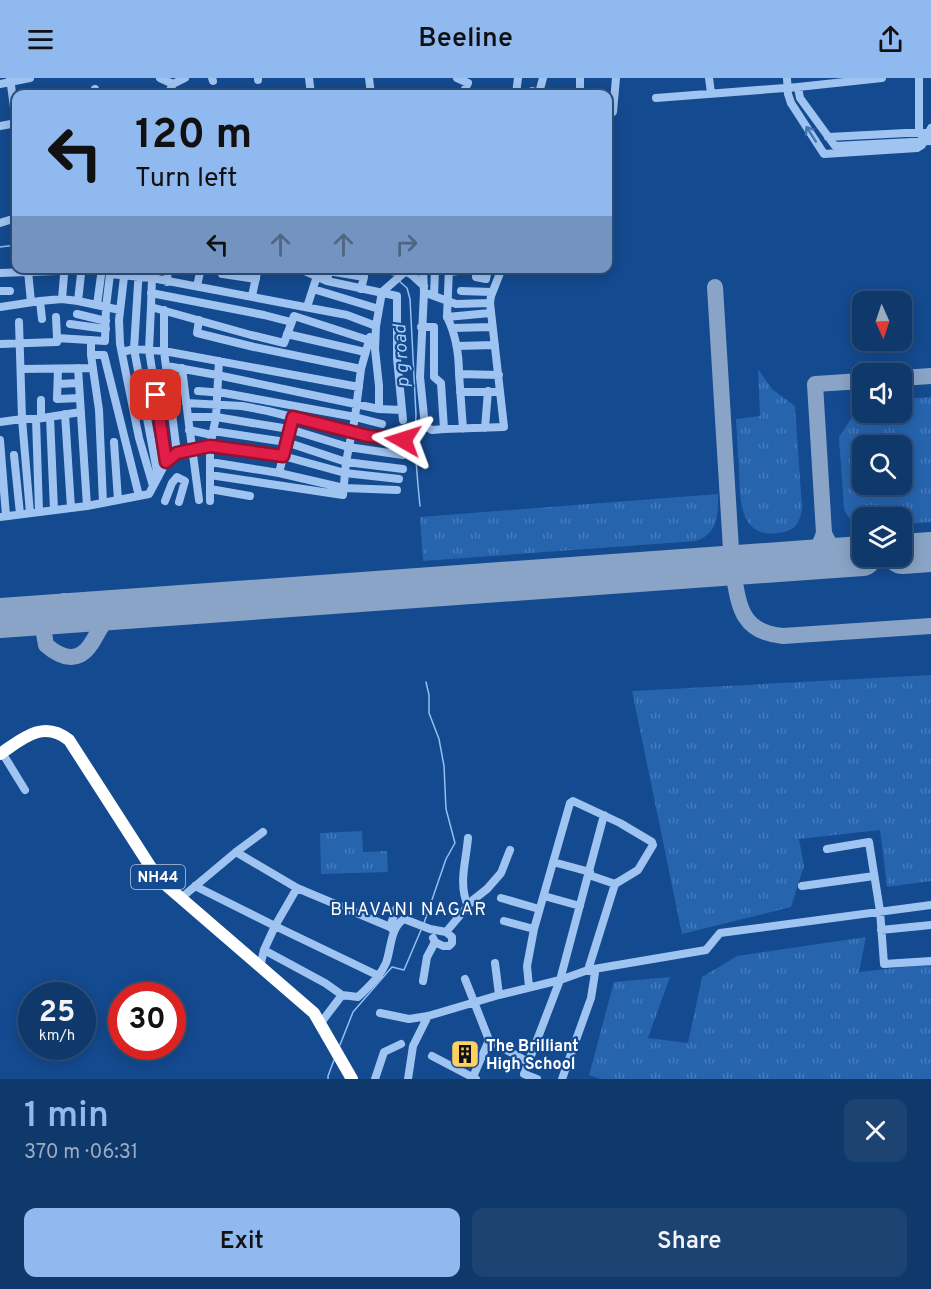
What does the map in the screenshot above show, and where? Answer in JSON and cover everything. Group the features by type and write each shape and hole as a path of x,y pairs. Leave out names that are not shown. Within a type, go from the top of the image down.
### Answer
{"highway":[{"name":"NH44","path":"2,759 32,733 54,731 69,740 160,880 314,1013 345,1079"},
{"name":"NH44","path":"2,759 36,741 52,739 64,745 155,884 308,1018 352,1079"}],"street":[{"path":"0,84 30,78"},
{"path":"160,78 173,84"},
{"path":"170,90 173,84 185,78"},
{"path":"457,78 468,83 464,90"},
{"path":"612,113 616,78"},
{"path":"710,78 711,93"},
{"path":"656,98 787,82 798,87 882,78"},
{"path":"919,78 919,133 931,140"},
{"path":"787,82 791,103 824,154 917,148 922,145 931,128"},
{"path":"798,87 800,98 836,146 931,140"},
{"path":"828,137 931,133"},
{"path":"29,273 42,319"},
{"path":"61,273 62,299"},
{"path":"102,273 102,306 106,326 104,355 139,496"},
{"path":"102,306 110,273"},
{"path":"125,273 118,332 139,438 160,474 172,483"},
{"path":"160,474 134,349 138,273 167,282 347,315 376,326"},
{"path":"153,273 149,350 160,474"},
{"path":"167,282 168,273"},
{"path":"197,286 200,273"},
{"path":"222,273 256,279"},
{"path":"252,296 257,273"},
{"path":"167,366 402,415 397,358 397,296 385,289 361,289 310,273"},
{"path":"379,409 375,349 376,326 385,289 401,273"},
{"path":"408,273 424,289 447,301 456,304 490,303"},
{"path":"423,273 420,377 426,426 432,430 504,427 490,313 492,292 500,273"},
{"path":"434,296 435,273"},
{"path":"449,273 447,317 453,328 457,345 463,429"},
{"path":"476,273 476,277 486,279 487,273"},
{"path":"78,301 81,274"},
{"path":"307,307 317,276"},
{"path":"313,289 379,309"},
{"path":"0,291 10,291"},
{"path":"460,291 492,292"},
{"path":"151,293 291,322"},
{"path":"0,307 62,299 120,310"},
{"path":"151,307 284,343 294,316 368,340"},
{"path":"164,310 164,351 177,453"},
{"path":"447,317 490,313"},
{"path":"77,314 106,326"},
{"path":"0,344 57,342 56,317"},
{"path":"199,320 197,333 361,369"},
{"path":"19,322 22,419 35,512"},
{"path":"70,324 106,326"},
{"path":"210,475 343,495 348,447 360,387 361,369 368,340 376,326"},
{"path":"421,327 434,327 434,377 441,383 444,429"},
{"path":"453,328 492,327"},
{"path":"286,334 365,352"},
{"path":"57,338 105,341"},
{"path":"91,340 99,410 103,503"},
{"path":"457,345 495,345"},
{"path":"122,352 134,349 164,351 360,387"},
{"path":"91,355 104,355"},
{"path":"210,501 210,446 216,417 219,360"},
{"path":"78,368 87,506"},
{"path":"21,369 93,368"},
{"path":"182,368 199,500"},
{"path":"58,369 57,399 80,398"},
{"path":"459,374 499,375"},
{"path":"58,384 79,383"},
{"path":"198,391 355,417 382,424"},
{"path":"460,392 501,392"},
{"path":"485,428 488,392"},
{"path":"41,400 54,510"},
{"path":"186,403 242,406 352,433 403,440"},
{"path":"0,422 81,412"},
{"path":"65,414 71,508"},
{"path":"188,417 216,417 289,429 348,447 403,455"},
{"path":"279,473 293,417"},
{"path":"35,512 42,418"},
{"path":"189,430 212,435"},
{"path":"212,435 213,431 286,442 346,462 403,469"},
{"path":"0,440 3,516 87,506 149,494 160,474 177,453 210,446 283,456 345,473 399,479"},
{"path":"114,442 118,500"},
{"path":"14,455 20,514"},
{"path":"210,462 279,473 344,488 398,490"},
{"path":"165,501 177,477 185,482 179,502"},
{"path":"210,489 250,496"},
{"path":"2,759 25,790"},
{"path":"529,987 528,966 534,929 552,862 570,803 573,801 604,815 652,842 653,845 638,870 615,884 588,970"},
{"path":"537,1079 524,1074 560,980 604,815"},
{"path":"181,898 263,832"},
{"path":"468,838 462,881 463,896 468,906"},
{"path":"827,849 869,842 880,911 884,964 931,961"},
{"path":"447,932 468,906 501,873 510,850"},
{"path":"236,852 297,888 392,929"},
{"path":"552,862 589,873 615,884"},
{"path":"802,886 874,876"},
{"path":"195,886 379,976"},
{"path":"260,967 264,950 297,888"},
{"path":"544,896 580,906"},
{"path":"501,898 539,909"},
{"path":"380,1013 409,1020 428,1016 499,994 560,980 588,970 706,950 720,933 931,905"},
{"path":"264,950 325,983 342,995 358,997 379,976 386,963 396,909"},
{"path":"392,929 400,921 409,921 430,929 447,932 452,937 452,943 449,946 443,946 435,942 430,929"},
{"path":"504,921 534,929"},
{"path":"881,930 931,925"},
{"path":"423,981 427,957 435,942"},
{"path":"495,963 499,994"},
{"path":"562,1079 591,998 595,973 588,970"},
{"path":"465,979 489,1040 528,1062"},
{"path":"320,1024 342,995"},
{"path":"408,1079 413,1046 428,1016"},
{"path":"432,1056 475,1078 489,1040"},
{"path":"375,1079 384,1052 401,1044"}],"green space":[{"path":"758,369 772,389 795,406 802,508 797,523 792,529 784,532 758,531 750,525 745,516 740,494 736,419 760,416"},
{"path":"931,397 931,522 912,523 912,507 852,507 851,519 844,508 839,437 852,417 852,423 912,423 912,398"},
{"path":"718,494 716,522 704,538 696,541 423,561 420,517"},
{"path":"931,675 931,881 887,887 880,830 799,839 804,866 791,907 682,934 632,691"},
{"path":"362,831 363,852 387,851 388,872 321,874 320,833"},
{"path":"866,937 859,972 931,964 931,1079 600,1079 589,1075 614,982 670,977 648,1038 688,1043 702,977 737,956"}],"waterway":[{"name":"p g road","path":"0,247 12,246"},
{"name":"p g road","path":"386,273 394,275"},
{"name":"p g road","path":"399,281 407,288 410,299 420,506"},
{"name":"p g road","path":"424,923 446,859 455,843 446,809 444,766 439,739 429,713 426,682"},
{"path":"340,1045 353,1012 392,967 404,970 421,930"},
{"path":"328,1079 334,1060"}],"taxiway":[{"path":"715,287 732,566 743,613 757,628 783,636 931,626"},
{"path":"912,377 931,376"},
{"path":"852,382 815,384 824,533 835,550 852,556"},
{"path":"799,561 815,550 824,533"},
{"path":"124,609 113,614 86,650 75,657 63,656 46,645 44,618 50,608 56,604 64,601 133,608"}],"runway":[{"path":"912,553 931,552"},
{"path":"0,618 852,557"}],"place":[{"name":"The Brilliant High School","path":"465,1054"}],"district":[{"name":"BHAVANI NAGAR","path":"409,909"}],"route":[{"path":"156,395 166,462 177,453 210,446 283,456 293,417 352,433 403,440"}]}
